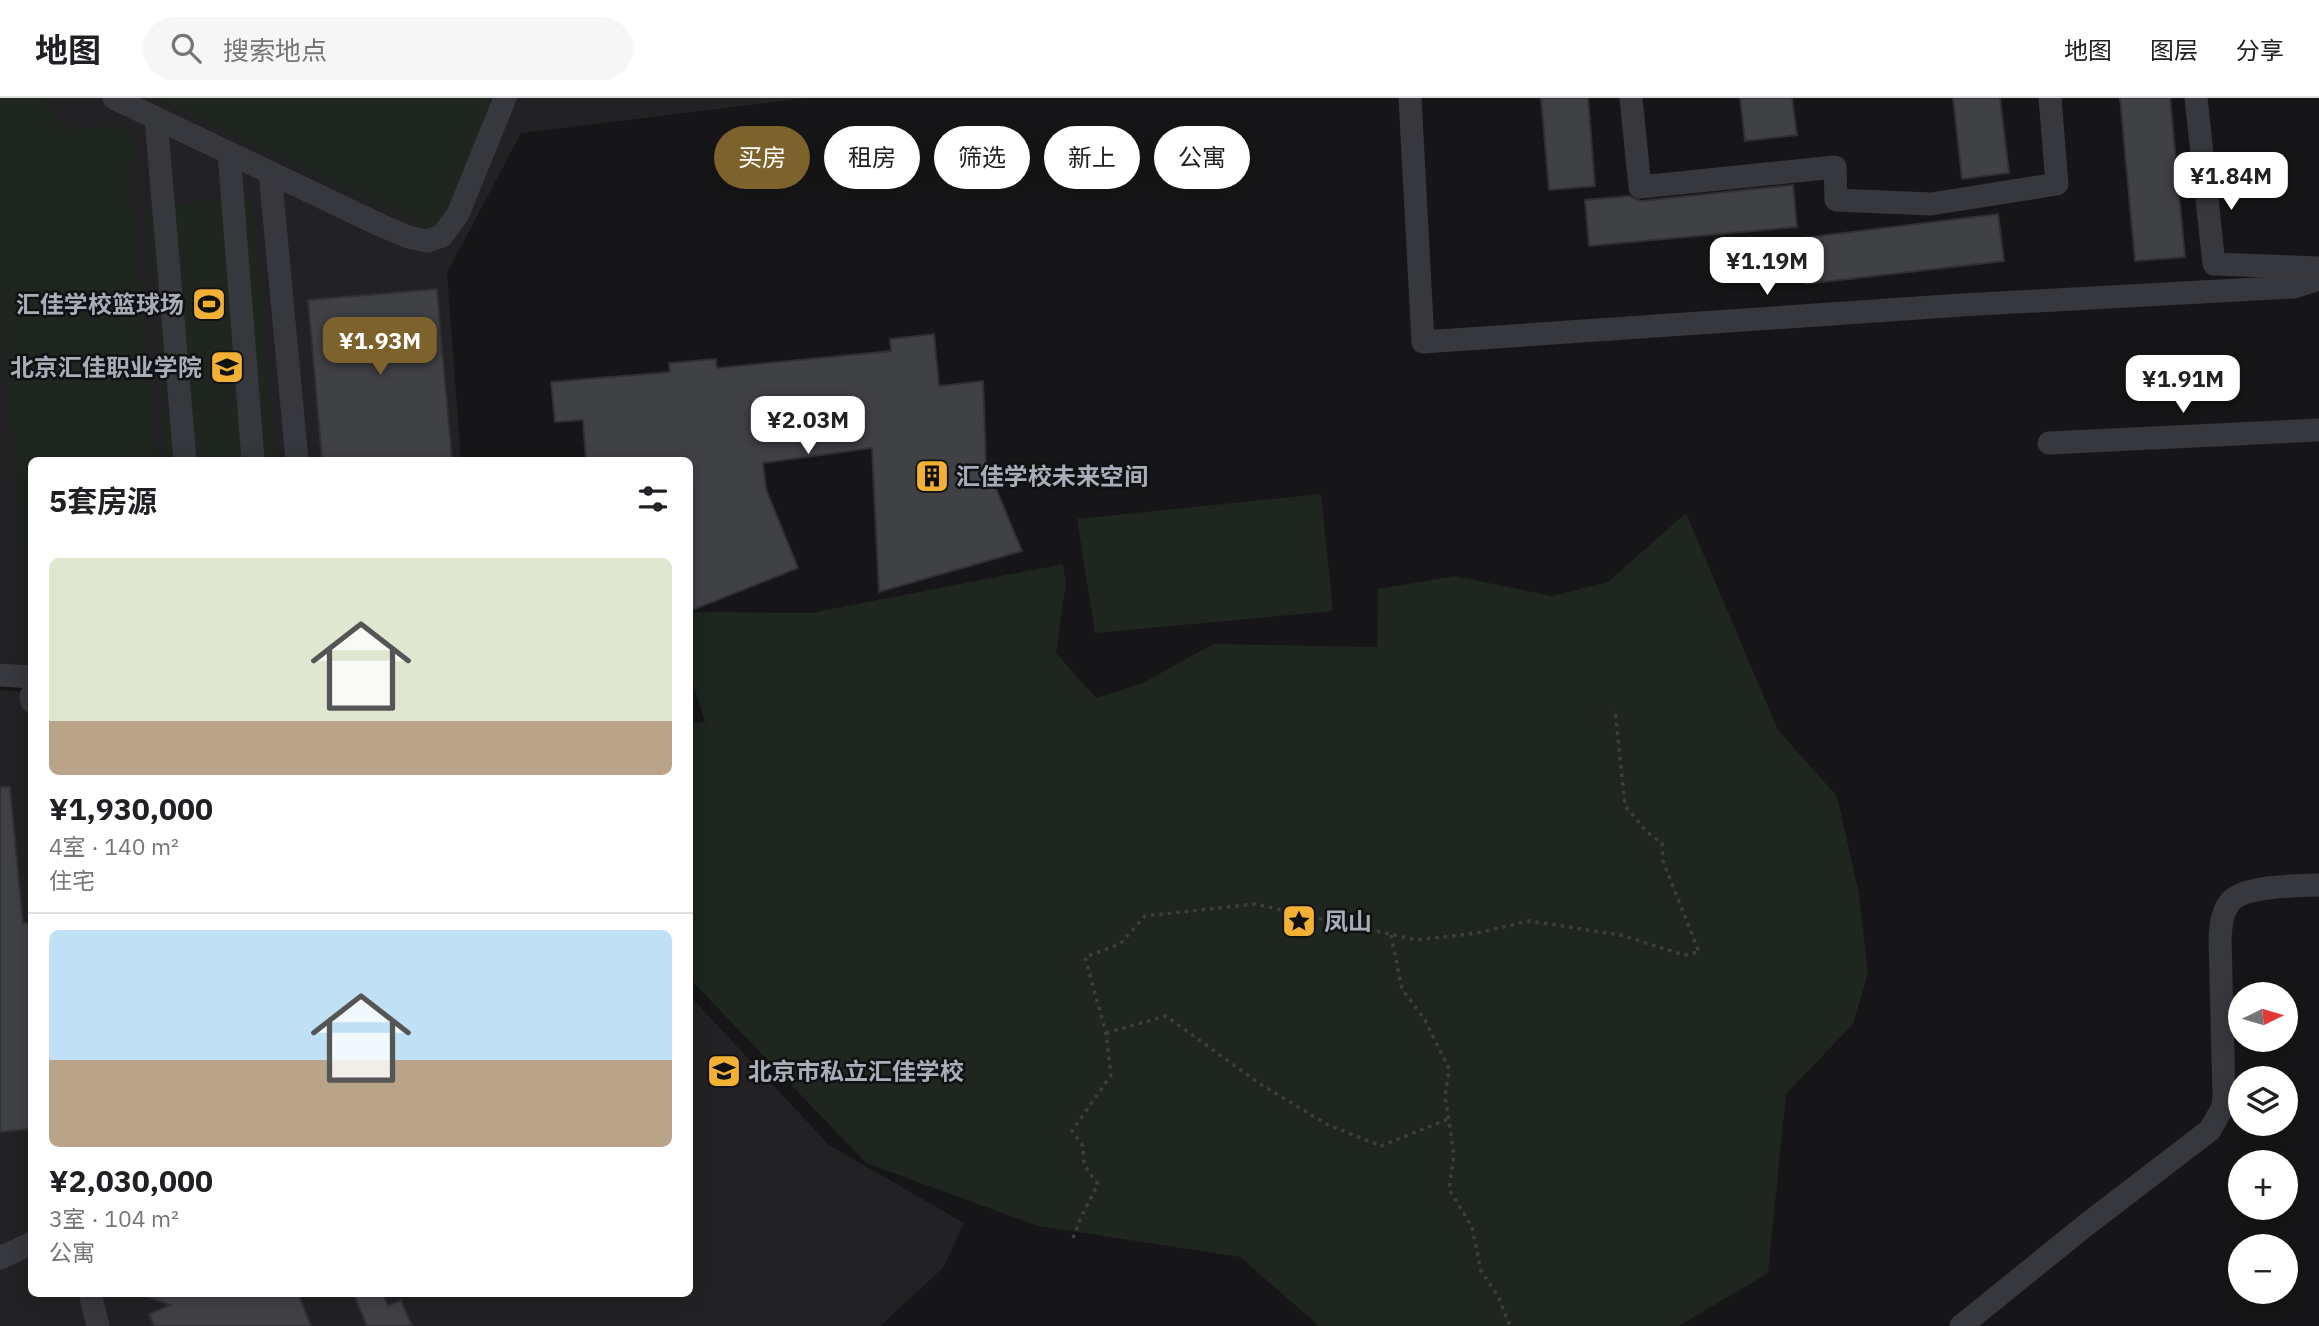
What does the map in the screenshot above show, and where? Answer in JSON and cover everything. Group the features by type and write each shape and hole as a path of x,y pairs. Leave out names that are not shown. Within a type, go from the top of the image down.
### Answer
{"street":[{"path":"114,98 398,233 427,241 442,236 458,214 505,98"},
{"path":"1410,98 1423,342 1949,306 2294,287 2319,279"},
{"path":"1631,98 1640,187 1835,167 1836,200 1931,204 2057,184 2050,98"},
{"path":"2196,98 2214,264 2319,268"},
{"path":"156,118 185,457"},
{"path":"229,153 253,457"},
{"path":"270,172 297,457"},
{"path":"2049,443 2319,430"},
{"path":"0,675 28,677"},
{"path":"1961,1326 2210,1130 2223,1107 2224,1095 2220,938 2222,917 2232,899 2255,890 2319,885"},
{"path":"0,1258 28,1245"},
{"path":"91,1297 98,1326"}],"path":[{"path":"1073,1238 1098,1184 1084,1165 1083,1146 1072,1131 1111,1075 1106,1033 1085,957 1120,944 1145,916 1255,904 1417,940 1477,933 1529,920 1621,935 1684,955 1699,952 1663,861 1662,843 1648,833 1625,806 1615,709"},
{"path":"1391,934 1402,989 1425,1020 1449,1069 1445,1096 1454,1155 1449,1189 1472,1227 1481,1271 1498,1296 1510,1326"},
{"path":"1106,1033 1166,1016 1257,1082 1314,1117 1381,1146 1449,1119"}],"shaded area":[{"name":"北京汇佳职业学院","path":"0,98 806,98 521,133 447,273 461,457 28,457 28,666 0,663"},
{"path":"0,98 44,98 66,129 131,126 135,162 128,162 157,457 28,457 28,599 0,318"},
{"path":"155,98 490,98 455,218 430,228"},
{"name":"汇佳学校篮球场","path":"251,197 271,401 167,411 147,207"},
{"path":"271,403 276,457 165,457 161,413"},
{"path":"1321,494 1333,611 1095,633 1077,519"},
{"path":"1686,513 1778,730 1837,796 1859,894 1868,973 1853,1024 1786,1094 1768,1273 1679,1326 1319,1326 1240,1257 1038,1226 866,1163 693,982 693,723 705,722 693,684 693,612 811,613 1063,564 1066,583 1056,653 1096,698 1143,683 1213,644 1377,647 1378,589 1455,576 1552,596 1608,582"},
{"name":"北京市私立汇佳学校","path":"0,690 28,692 28,1297 693,1297 693,999 829,1145 964,1223 943,1268 880,1326 0,1326"}],"building":[{"path":"1541,98 1588,98 1595,186 1549,190"},
{"path":"1740,98 1792,98 1797,135 1745,141"},
{"path":"1953,98 2000,98 2009,173 1962,179"},
{"path":"2120,98 2170,98 2185,257 2135,261"},
{"path":"1793,185 1797,227 1589,246 1585,200 1629,196 1641,201"},
{"path":"1998,214 2004,261 1806,284 1801,238"},
{"path":"437,289 452,457 322,457 308,300"},
{"name":"汇佳学校未来空间","path":"934,334 939,386 983,381 986,464 1022,551 879,592 872,448 763,463 766,489 798,568 693,610 693,457 586,457 583,420 555,422 551,382 670,372 669,363 716,359 717,368 891,351 890,339"},
{"path":"0,787 10,787 23,923 28,923 28,1129 0,1132"},
{"path":"148,1297 300,1297 311,1326 154,1326 149,1314 170,1305"},
{"path":"355,1297 385,1297 388,1306 401,1300 412,1326 367,1326"}],"place":[{"name":"汇佳学校篮球场","path":"209,304"},
{"name":"北京汇佳职业学院","path":"227,367"},
{"name":"汇佳学校未来空间","path":"932,476"},
{"name":"凤山","path":"1299,921"},
{"name":"北京市私立汇佳学校","path":"724,1071"}]}
